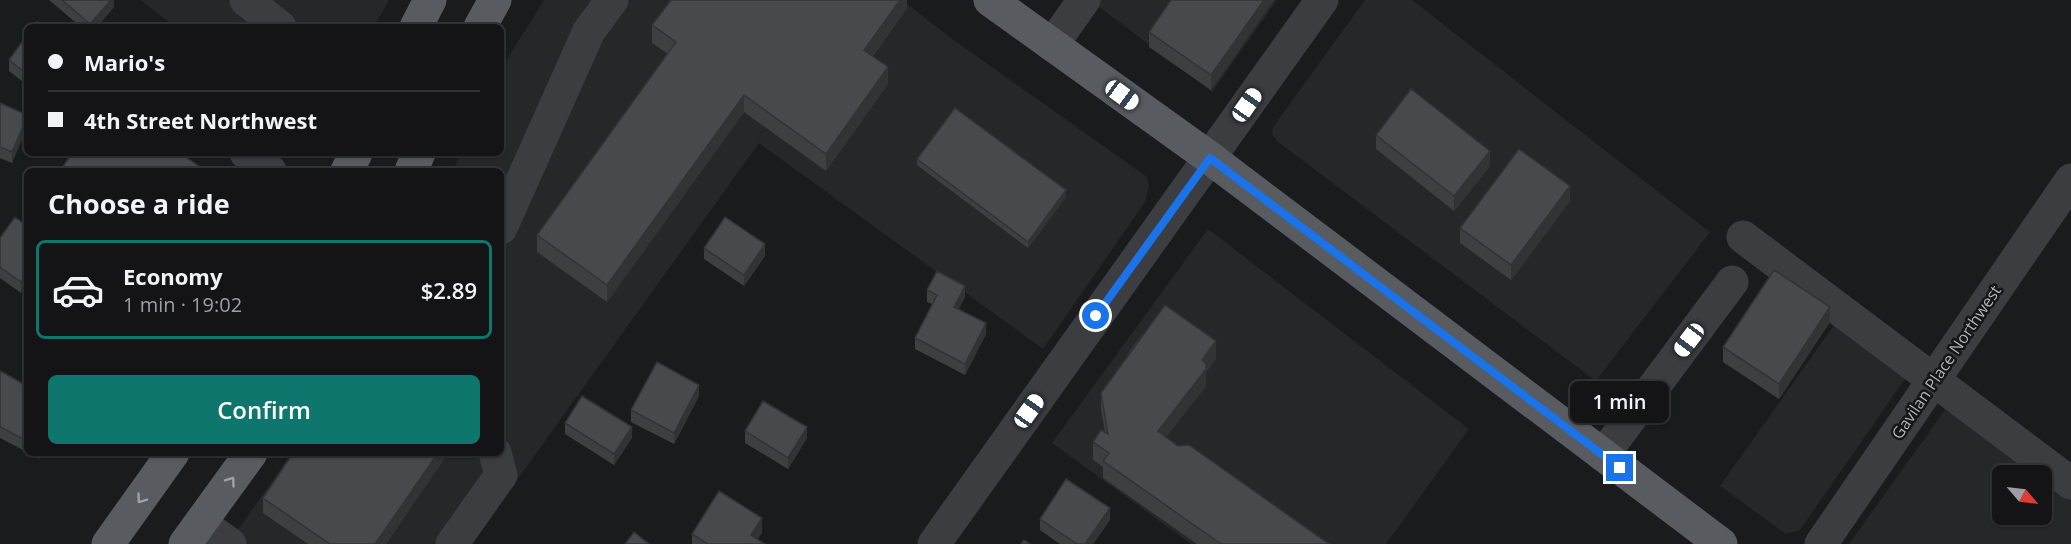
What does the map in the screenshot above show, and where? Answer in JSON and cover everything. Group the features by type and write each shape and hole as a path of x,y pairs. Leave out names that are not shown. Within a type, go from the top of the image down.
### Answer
{"main road":[{"path":"418,24 430,0"},
{"path":"482,24 495,0"},
{"path":"990,0 1210,158 1721,544"},
{"path":"108,544 172,456"},
{"path":"193,533 250,456"}],"street":[{"path":"504,221 589,31 612,0"},
{"path":"1052,45 1084,0"},
{"path":"934,544 1322,0"},
{"path":"250,156 266,168"},
{"name":"Gavilan Place Northwest","path":"1821,544 2071,180"},
{"path":"1743,237 2071,483"},
{"path":"1603,455 1732,282"},
{"path":"452,544 501,475 496,456"},
{"path":"193,533 230,544"}],"shaded area":[{"path":"140,0 389,0 376,24 172,24"},
{"path":"544,0 902,0 951,38 1147,177 1149,186 1145,202 1043,349 759,143 471,544 228,544 290,456 504,456 504,168 454,168 460,156 504,156 504,64"},
{"path":"1090,0 1277,0 1212,92"},
{"path":"1365,0 1412,0 1710,232 1596,381 1278,142 1272,134 1273,127"},
{"path":"1208,229 1469,429 1386,544 1191,544 1052,443"},
{"path":"1837,321 1909,373 1800,530 1786,534 1720,486"},
{"path":"1950,403 2032,465 1992,465 1992,525 2052,525 2052,481 2071,495 2071,544 1849,544"}],"building":[{"path":"62,0 111,0 90,24"},
{"path":"671,0 900,0 864,50 888,67 826,154 744,95 607,285 537,235 676,42 652,25"},
{"path":"1171,0 1264,0 1211,75 1149,32"},
{"path":"24,39 24,72 9,60"},
{"path":"1411,89 1490,151 1454,196 1376,135"},
{"path":"0,103 24,114 24,124 12,152 0,147"},
{"path":"955,108 1066,190 1028,242 917,159"},
{"path":"1519,149 1570,186 1511,265 1460,228"},
{"path":"70,156 184,156 202,168 62,168"},
{"path":"15,217 24,224 24,278 21,282 0,267 0,238"},
{"path":"725,217 765,244 744,275 704,248"},
{"path":"1774,270 1830,307 1779,384 1723,347"},
{"path":"937,271 965,286 954,307 986,323 965,364 915,338 937,295 927,290"},
{"path":"1165,305 1216,341 1202,360 1206,364 1206,369 1158,431 1178,446 1189,445 1329,544 1221,544 1103,461 1109,453 1093,442 1101,430 1108,434 1101,393"},
{"path":"657,362 699,385 674,433 631,410"},
{"path":"0,371 24,384 24,439 0,427"},
{"path":"582,396 632,427 614,454 565,423"},
{"path":"763,401 807,427 788,458 745,431"},
{"path":"291,456 436,456 375,544 330,544 263,498"},
{"path":"1066,479 1110,508 1085,544 1077,544 1040,519"},
{"path":"719,491 762,518 751,535 765,544 708,544 692,534"},
{"path":"634,532 649,544 625,544"}],"route":[{"path":"1096,316 1210,158 1620,468"}]}
